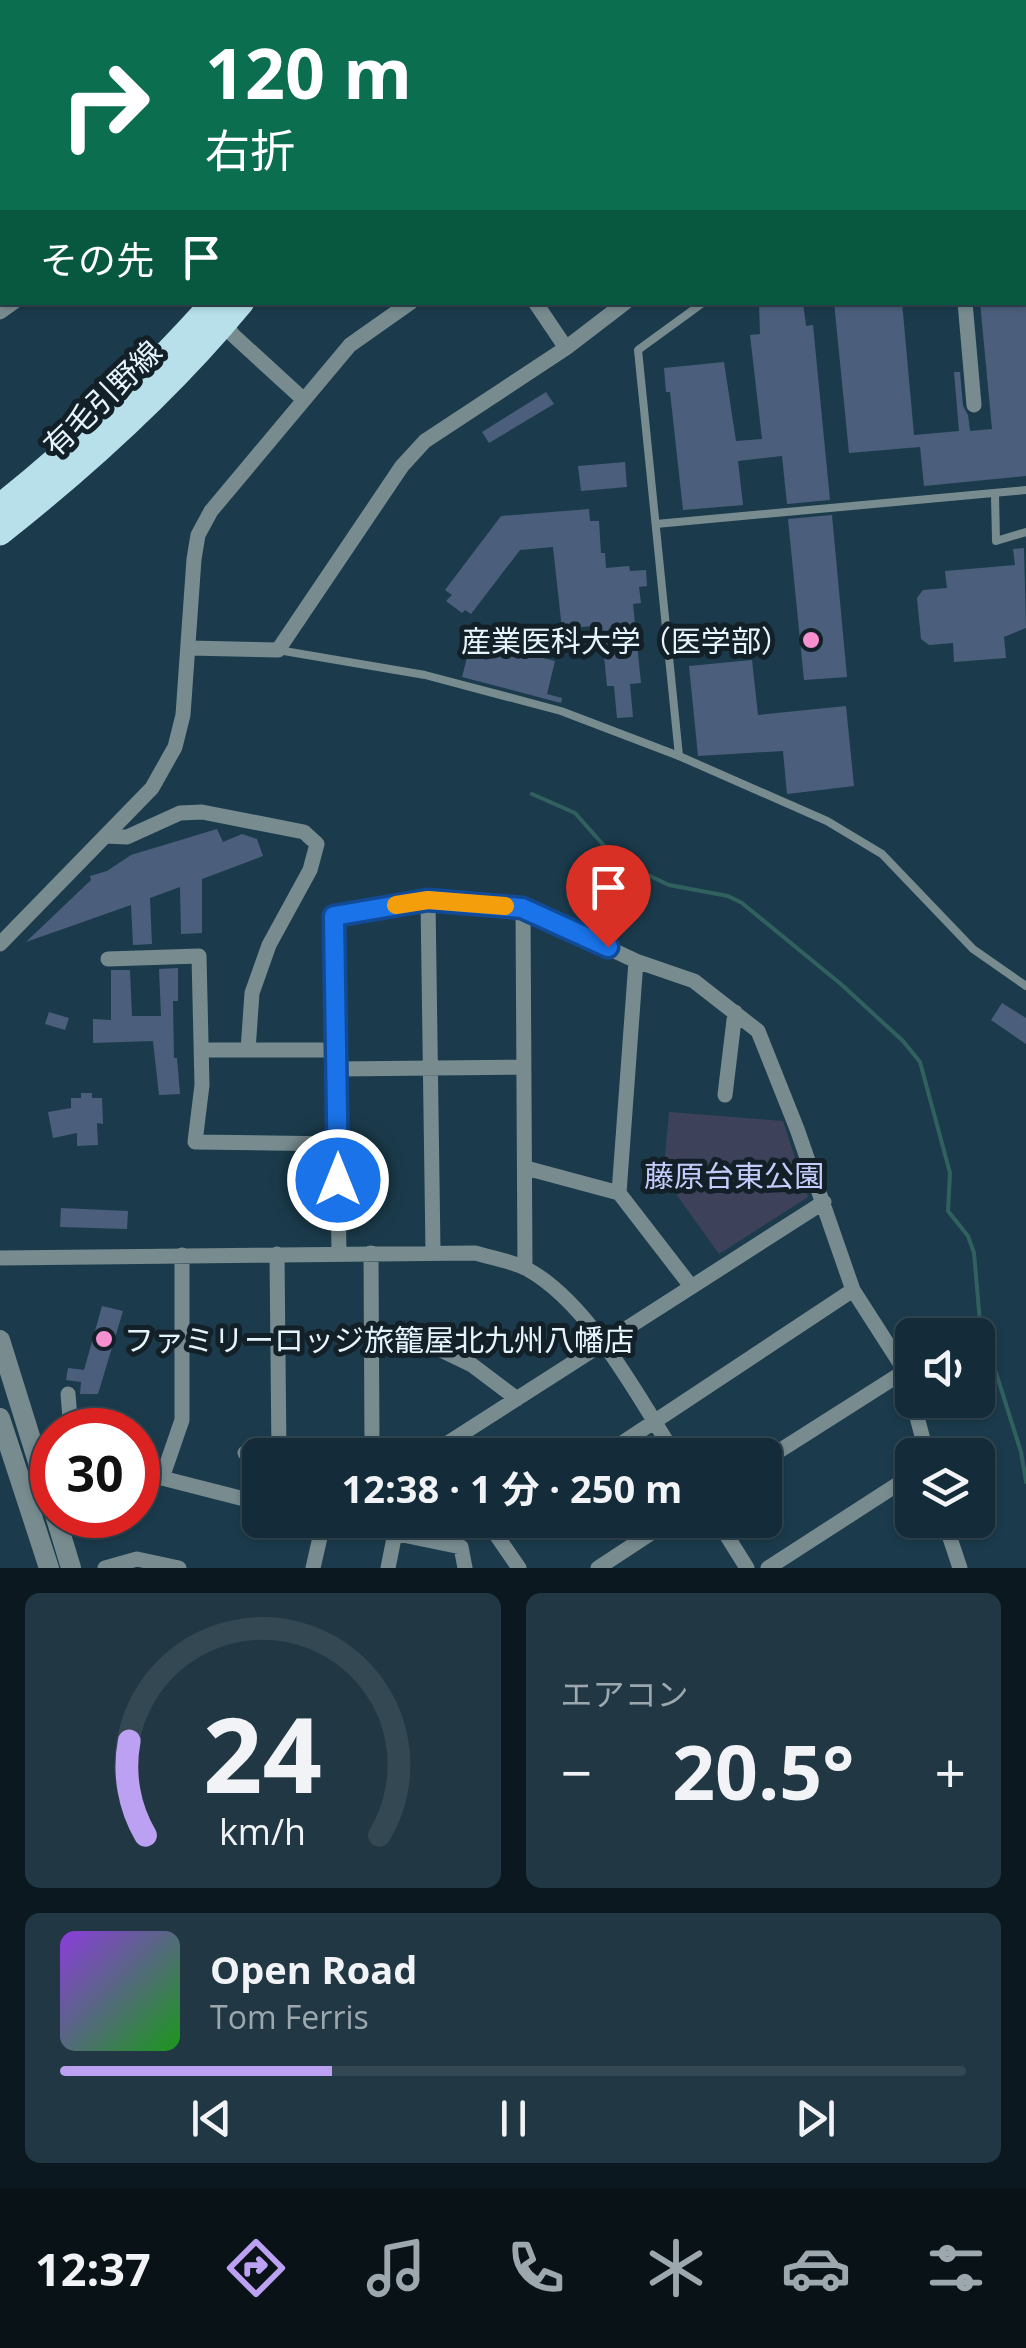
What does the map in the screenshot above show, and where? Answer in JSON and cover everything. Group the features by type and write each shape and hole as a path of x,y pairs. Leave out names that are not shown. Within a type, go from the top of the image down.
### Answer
{"main road":[{"name":"有毛引野線","path":"0,506 44,472 215,308"},
{"name":"有毛引野線","path":"0,533 68,476 215,308"}],"street":[{"path":"0,944 152,788 176,748 183,714 194,560 198,535 211,511 350,345 407,305"},
{"path":"537,305 566,348"},
{"path":"189,648 278,650 402,466 425,441 566,348 622,305"},
{"path":"965,305 974,405"},
{"path":"215,308 304,400"},
{"path":"105,836 127,837 180,813 202,812 304,832 317,844 310,870 282,917 252,992 248,1050"},
{"path":"428,900 433,1251"},
{"path":"339,1253 334,916 428,900 522,908 694,982 758,1031 824,1202 852,1290 895,1356"},
{"path":"522,908 525,1268"},
{"path":"108,959 199,956 202,1085 195,1142 338,1144"},
{"path":"619,1193 636,960"},
{"path":"725,1095 736,1012"},
{"path":"200,1050 336,1050"},
{"path":"337,1069 523,1066"},
{"path":"526,1168 619,1193 690,1285"},
{"path":"455,1438 824,1202"},
{"path":"371,1253 371,1438"},
{"path":"0,1258 475,1253 525,1268 562,1294 602,1344 665,1438"},
{"path":"277,1254 278,1438"},
{"path":"182,1256 182,1420 162,1478 242,1498"},
{"path":"630,1438 852,1290"},
{"path":"372,1337 416,1338 472,1365 517,1398"},
{"path":"0,1340 30,1427"},
{"path":"782,1449 895,1377"},
{"path":"68,1394 70,1408"},
{"path":"0,1420 49,1568"},
{"path":"768,1568 895,1486"},
{"path":"65,1538 71,1568"},
{"path":"313,1568 322,1538"},
{"path":"388,1568 394,1538"},
{"path":"418,1538 460,1547 464,1568"},
{"path":"502,1538 520,1568"},
{"path":"598,1568 644,1538"},
{"path":"728,1538 747,1568"},
{"path":"948,1538 953,1566"},
{"path":"104,1568 137,1559 179,1568"}],"lane":[{"path":"679,756 638,350 700,305"},
{"path":"656,524 1026,490"},
{"path":"995,495 996,541 1026,532"},
{"path":"278,650 424,675 544,706 679,756 828,821 882,854 973,950 1026,986"}],"green space":[{"name":"藤原台東公園","path":"669,1112 783,1121 808,1197 719,1254 663,1176"}],"building":[{"path":"759,305 803,305 806,326 813,325 830,500 787,504 782,456 738,461 743,505 683,510 664,368 724,362 736,441 762,439 750,335 760,334"},
{"path":"834,305 902,305 914,435 959,431 954,372 960,372 970,431 992,429 980,305 1026,305 1026,476 924,486 920,447 849,453"},
{"path":"546,392 554,404 489,443 482,432"},
{"path":"625,462 627,487 581,491 578,466"},
{"path":"589,509 590,521 599,521 606,568 629,566 630,571 646,570 647,586 639,587 641,603 633,604 641,683 630,684 633,717 617,718 614,686 607,686 601,625 562,629 553,547 520,550 471,614 465,610 462,613 446,601 452,595 445,590 501,516"},
{"path":"832,515 847,677 804,680 788,519"},
{"path":"1024,548 1026,628 1004,637 1006,658 954,662 953,643 929,645 921,639 917,598 923,590 947,588 945,571 1015,565 1013,549"},
{"path":"490,645 555,661 547,694 562,698 561,703 462,677 468,654 487,660"},
{"path":"752,660 758,715 846,706 854,786 787,794 783,751 698,756 689,666"},
{"path":"217,829 223,842 242,834 257,839 263,856 202,879 202,933 181,934 180,887 150,898 152,944 133,945 131,905 26,942 91,880 90,876 107,871 131,855"},
{"path":"178,968 178,1001 173,1001 174,1058 180,1094 159,1095 153,1041 93,1043 93,1019 111,1020 111,970 130,970 132,1016 161,1016 159,969"},
{"path":"1002,1003 1026,1018 1026,1044 991,1020"},
{"path":"49,1012 69,1018 65,1030 45,1024"},
{"path":"81,1093 102,1098 103,1124 97,1123 98,1145 77,1146 77,1133 53,1138 48,1112 71,1108 71,1098 81,1098"},
{"path":"61,1208 128,1211 127,1229 60,1227"},
{"name":"ファミリーロッジ旅籠屋北九州八幡店","path":"102,1306 123,1311 98,1394 80,1394 81,1382 66,1380 68,1368 84,1370"}],"waterway":[{"path":"532,794 575,813 607,849 631,867 669,885 728,896 742,903 842,985 903,1041 920,1062 950,1173 948,1211 968,1236 974,1253 980,1322 1021,1452 1026,1482"}],"slow traffic":[{"path":"396,905 428,900 505,906"}],"place":[{"name":"産業医科大学（医学部）","path":"811,640"},
{"name":"ファミリーロッジ旅籠屋北九州八幡店","path":"104,1339"}],"route":[{"path":"338,1180 334,916 428,900 522,908 608,947"}]}
